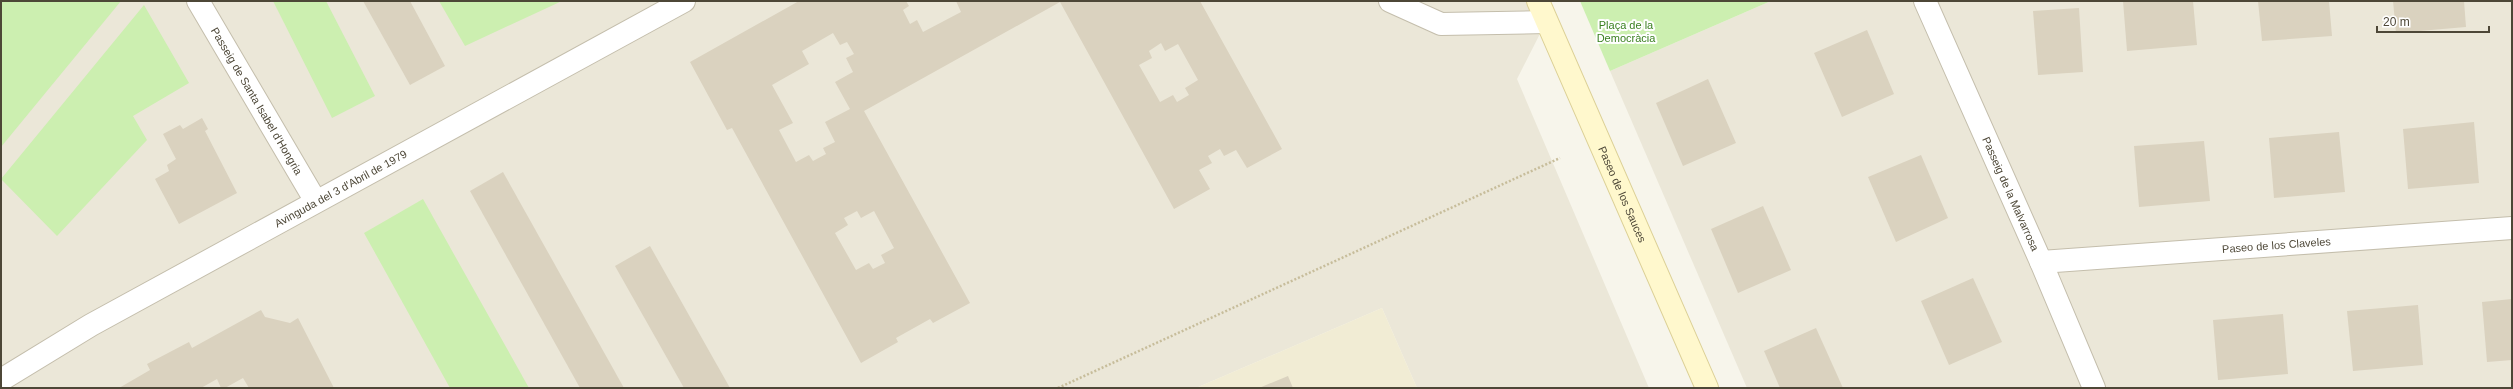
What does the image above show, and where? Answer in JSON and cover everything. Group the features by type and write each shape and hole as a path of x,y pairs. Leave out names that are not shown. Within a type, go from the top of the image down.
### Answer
{"street":[{"name":"Passeig de Santa Isabel d'Hongria","path":"198,1 315,200"},
{"name":"Avinguda del 3 d'Abril de 1979","path":"1,380 91,325 315,200 684,1"},
{"path":"1390,1 1440,24 1546,22"},
{"name":"Paseo de los Sauces","path":"1538,1 1707,388"},
{"name":"Passeig de la Malvarrosa","path":"1925,1 2041,262 2094,388"},
{"name":"Paseo de los Claveles","path":"2041,262 2512,228"}],"path":[{"path":"1058,388 1560,158"}],"shaded area":[{"path":"1,1 1536,1 1546,22 1517,79 1649,388 1417,388 1382,308 1196,388 1,388"},
{"path":"1771,1 2512,1 2512,388 1747,388 1610,71"},
{"path":"1382,308 1417,388 1196,388"}],"green space":[{"path":"1,1 121,1 1,147"},
{"path":"273,1 326,1 375,96 332,118"},
{"path":"439,1 562,1 465,46"},
{"name":"Plaça de la Democràcia","path":"1580,1 1771,1 1610,71"},
{"path":"144,5 189,83 133,116 147,140 57,236 1,179"},
{"path":"423,199 529,388 450,388 364,233"}],"building":[{"path":"363,1 410,1 445,66 410,85"},
{"path":"799,1 906,1 909,6 903,10 910,24 917,20 923,32 961,12 956,1 1200,1 1282,149 1247,168 1236,150 1224,156 1220,149 1208,156 1212,163 1199,170 1210,189 1174,209 1060,2 864,111 970,303 933,323 930,319 896,338 898,342 861,363 732,128 727,130 690,62","holes":["833,33 840,45 847,42 854,54 846,58 853,72 835,82 850,109 825,122 835,142 823,148 826,154 813,161 809,155 796,162 779,130 793,123 772,85 809,64 802,51","1161,43 1165,51 1178,44 1198,80 1185,88 1189,95 1177,102 1173,95 1160,102 1139,65 1152,58 1149,51","857,211 861,218 874,211 894,248 881,255 885,263 873,269 869,263 856,270 835,233 848,225 844,218"]},
{"path":"2123,1 2193,1 2197,45 2127,51"},
{"path":"2258,1 2329,1 2332,36 2262,41"},
{"path":"2393,1 2464,1 2466,27 2396,33"},
{"path":"2079,8 2083,72 2038,75 2033,11"},
{"path":"1867,30 1894,94 1842,117 1814,53"},
{"path":"1708,79 1736,143 1683,166 1656,103"},
{"path":"202,118 208,129 205,131 237,193 179,224 155,179 169,171 167,165 176,159 163,134 180,125 183,129"},
{"path":"2474,122 2479,183 2408,189 2403,129"},
{"path":"2339,132 2345,192 2274,198 2269,138"},
{"path":"2204,141 2210,201 2139,207 2134,146"},
{"path":"1921,155 1948,218 1896,242 1868,177"},
{"path":"503,172 624,388 580,388 470,191"},
{"path":"1763,206 1791,270 1738,293 1711,229"},
{"path":"650,246 730,388 684,388 615,266"},
{"path":"1973,278 2002,342 1949,365 1921,301"},
{"path":"2512,299 2512,360 2487,362 2482,302"},
{"path":"2418,305 2423,365 2353,371 2347,311"},
{"path":"261,310 265,317 290,323 298,318 334,388 249,388 243,378 225,388 221,388 217,379 201,388 119,388 150,370 147,364 189,342 192,348"},
{"path":"2283,314 2288,374 2218,380 2213,320"},
{"path":"1816,328 1843,388 1780,388 1764,351"},
{"path":"1288,376 1293,388 1259,388"}]}
